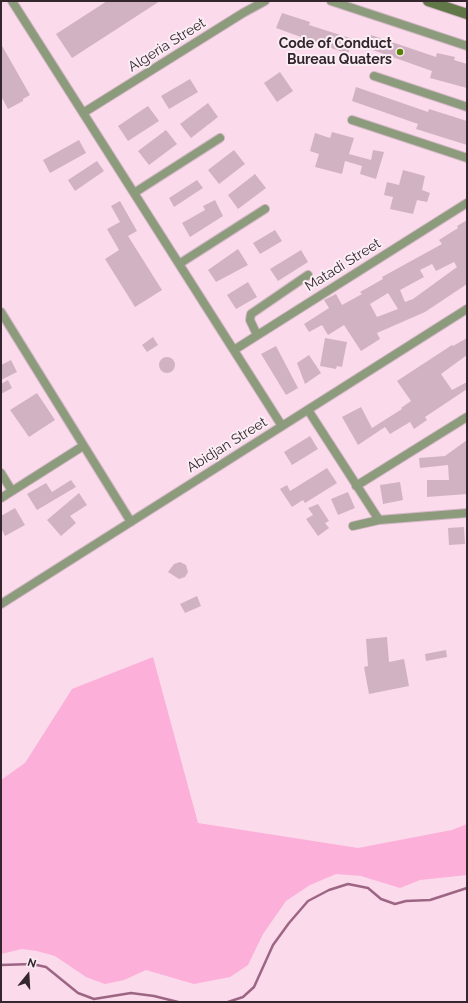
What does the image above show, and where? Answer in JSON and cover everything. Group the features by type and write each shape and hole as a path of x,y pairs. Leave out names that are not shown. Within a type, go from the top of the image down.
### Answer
{"main road":[{"path":"428,1 467,14"}],"street":[{"path":"12,1 282,426"},
{"name":"Algeria Street","path":"83,112 265,1"},
{"path":"331,1 467,46"},
{"path":"374,76 467,107"},
{"path":"352,120 467,158"},
{"path":"134,193 220,138"},
{"name":"Matadi Street","path":"234,350 467,203"},
{"path":"179,264 265,209"},
{"path":"258,335 250,320 251,314 308,275"},
{"name":"Abidjan Street","path":"1,604 467,309"},
{"path":"1,312 131,522"},
{"path":"308,410 379,520"},
{"path":"356,486 467,417"},
{"path":"1,498 83,446"},
{"path":"1,473 12,491"},
{"path":"353,526 379,520 467,514"}],"shaded area":[{"path":"153,657 198,823 358,848 452,830 467,824 467,875 420,880 400,888 361,876 336,874 310,885 286,901 263,934 248,965 230,977 194,984 146,970 124,980 105,984 86,977 55,956 22,949 1,954 1,780 25,763 72,689"}],"building":[{"path":"107,1 160,1 72,58 56,34"},
{"path":"282,13 310,22 309,25 353,39 348,54 276,28"},
{"path":"371,35 436,57 437,53 455,57 454,60 467,64 467,88 430,78 432,71 367,48"},
{"path":"1,44 30,95 23,99 23,101 8,109 1,96"},
{"path":"280,72 293,91 277,102 264,83"},
{"path":"190,79 198,92 169,109 161,96"},
{"path":"356,87 428,112 429,109 467,121 467,145 416,129 418,124 352,101"},
{"path":"208,103 218,117 191,138 180,124"},
{"path":"148,106 159,121 128,141 118,126"},
{"path":"166,130 177,144 149,165 138,151"},
{"path":"332,132 354,138 349,154 371,160 373,150 384,152 376,179 360,174 362,166 345,161 342,174 315,167 319,154 310,151 315,133 330,138"},
{"path":"79,140 86,153 50,173 43,160"},
{"path":"234,150 245,164 219,184 208,170"},
{"path":"97,161 104,171 75,191 68,180"},
{"path":"403,170 425,176 422,190 430,193 427,202 417,200 413,214 390,209 393,197 384,195 387,182 399,185"},
{"path":"255,174 266,188 238,209 228,195"},
{"path":"197,180 203,188 174,207 169,198"},
{"path":"215,200 223,216 190,237 182,223 205,210 203,206"},
{"path":"120,201 137,231 128,236 162,290 135,307 105,259 119,250 107,229 120,222 111,206"},
{"path":"467,220 467,284 425,312 377,333 380,339 361,351 344,325 328,335 322,325 309,332 304,324 329,308 324,300 336,294 342,305 362,294 360,292 383,279 382,277 442,244 439,240 458,228 457,226","holes":["454,262 457,267 413,299 405,302 400,290 424,277 420,270 432,264 436,271","388,293 398,309 377,317 370,304"]},
{"path":"275,230 282,241 260,254 253,243"},
{"path":"238,249 248,265 216,282 208,270"},
{"path":"301,250 308,262 278,281 270,269"},
{"path":"248,282 257,297 236,309 227,295"},
{"path":"153,337 158,345 147,352 142,345"},
{"path":"325,338 347,342 342,367 337,366 336,369 320,366"},
{"path":"467,338 467,355 441,374 452,390 467,382 467,389 425,417 427,420 414,429 410,422 390,434 385,427 358,445 342,417 361,407 372,428 402,409 401,408 411,401 397,381 452,345 453,346"},
{"path":"276,346 298,388 286,395 261,354"},
{"path":"309,355 321,373 305,384 297,363"},
{"path":"167,357 174,362 175,365 170,372 167,373 160,368 159,365 164,358"},
{"path":"11,360 17,372 1,380 1,365"},
{"path":"8,380 12,388 1,394 1,384"},
{"path":"37,393 55,420 29,437 10,410"},
{"path":"310,436 318,449 292,465 284,452"},
{"path":"467,440 467,494 427,497 427,480 449,480 448,465 420,468 419,458 445,456"},
{"path":"327,468 337,483 305,503 303,500 292,507 280,489 287,485 290,491"},
{"path":"71,480 76,487 37,510 27,494 46,483 52,492"},
{"path":"400,482 403,500 383,504 380,485"},
{"path":"348,492 355,508 338,515 331,499"},
{"path":"79,493 87,505 70,516 76,523 61,536 47,520"},
{"path":"318,504 329,521 325,523 329,528 318,536 306,519 313,515 308,508"},
{"path":"15,508 25,525 5,536 1,528 1,516"},
{"path":"464,527 465,544 449,545 448,528"},
{"path":"180,562 186,565 188,572 185,577 179,579 168,572 174,564"},
{"path":"197,596 201,606 185,613 180,604"},
{"path":"387,637 389,662 404,659 409,686 369,694 364,667 368,666 366,639"},
{"path":"446,650 447,657 426,661 425,654"}],"waterway":[{"path":"228,1002 243,997 254,987 273,945 289,923 308,901 329,890 348,884 368,888 381,899 395,904 406,901 430,900 467,888"},
{"path":"1,965 32,964 46,967 78,993 94,999 131,993 154,996 178,1002"}],"place":[{"name":"Code of Conduct Bureau Quaters","path":"400,52"}]}
